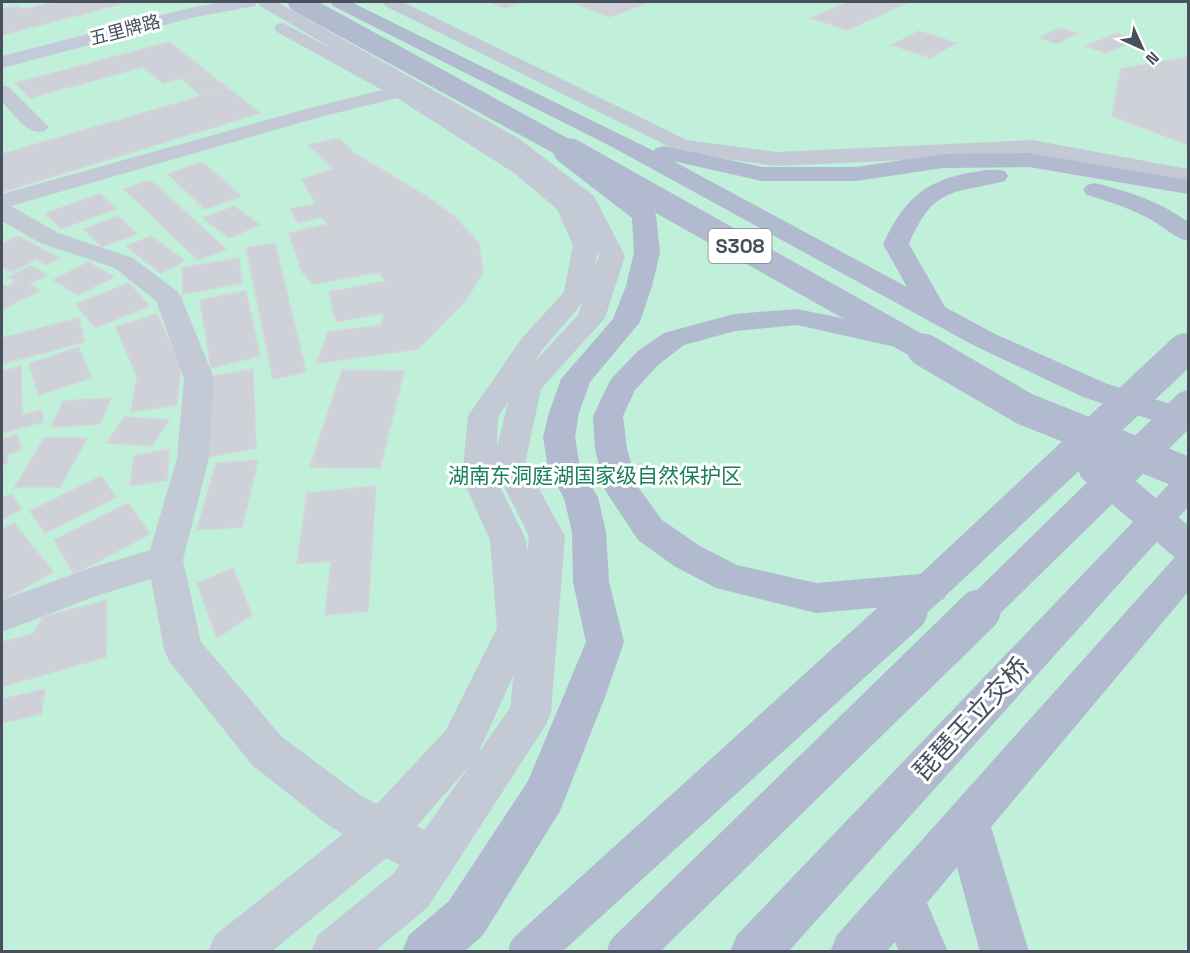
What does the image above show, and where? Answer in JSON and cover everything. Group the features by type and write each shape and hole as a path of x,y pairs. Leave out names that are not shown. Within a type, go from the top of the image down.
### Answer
{"main road":[{"name":"五里牌路","path":"2,55 186,7 214,2"},
{"name":"五里牌路","path":"2,62 194,12 249,2"},
{"name":"S308","path":"339,2 622,143 983,339 1094,390 1188,421"},
{"name":"S308","path":"282,10 525,125 909,341 1025,409 1188,474"},
{"path":"426,951 466,918 544,796 605,642 591,582 589,532 581,497 564,469 559,437 564,413 576,379 626,322 647,253 644,215 525,125"},
{"path":"622,143 762,174 856,174 943,161 1029,160 1188,187"},
{"path":"936,315 896,244 904,221 927,195 964,179 1032,176 1066,181 1133,201 1175,223 1188,234"},
{"path":"909,341 797,317 734,323 674,339 648,358 622,386 608,416 611,449 622,490 650,530 687,555 729,578 816,598 931,588"},
{"path":"983,339 1188,485"},
{"path":"530,951 931,588 1188,346"},
{"path":"629,951 1188,407"},
{"path":"1025,409 1188,547"},
{"name":"琵琶王立交桥","path":"754,951 1188,485"},
{"path":"854,951 1188,567"},
{"path":"967,822 1005,951"},
{"path":"900,899 924,951"}],"street":[{"path":"392,2 682,146 777,159 1032,147 1188,176"},
{"path":"232,951 383,831 461,744 516,628 508,540 479,478 483,416 532,344 577,294 586,245 567,206 522,168 408,90 282,10"},
{"path":"2,201 313,113 408,90 510,143 586,201 612,256 591,318 527,386 508,464 547,536 530,713 411,890 335,951"},
{"path":"2,91 38,127"},
{"path":"2,211 49,238 124,263 168,297 199,378 193,458 165,560 183,649 267,751 344,810 433,859"},
{"path":"2,616 87,584 165,560"}],"green space":[{"name":"湖南东洞庭湖国家级自然保护区","path":"2,2 1188,2 1188,951 2,952"}],"building":[{"path":"54,2 118,2 121,4 2,35 2,9 17,6 25,9"},
{"path":"489,2 524,2 505,8"},
{"path":"584,2 651,2 609,17 577,4"},
{"path":"848,2 909,2 847,30 811,18"},
{"path":"1060,28 1078,33 1057,44 1040,38"},
{"path":"919,31 956,43 931,58 892,45"},
{"path":"1117,33 1133,41 1106,53 1086,46"},
{"path":"169,42 206,71 163,83 143,67 30,98 16,83"},
{"path":"1188,57 1188,145 1112,116 1121,69"},
{"path":"206,71 228,88 202,96 180,78"},
{"path":"228,88 260,113 2,192 2,154"},
{"path":"339,138 354,153 426,196 455,217 479,243 483,272 466,300 418,349 317,363 328,332 381,325 383,313 336,322 329,292 385,281 380,272 313,284 302,272 289,233 328,224 321,217 298,223 290,209 316,204 302,179 334,169 308,145"},
{"path":"202,162 241,196 205,209 168,174"},
{"path":"150,180 226,249 198,260 124,189"},
{"path":"100,194 116,209 61,229 46,213"},
{"path":"234,206 260,225 229,238 203,218"},
{"path":"118,216 136,234 102,247 84,229"},
{"path":"18,236 59,258 46,265 37,259 12,272 2,267 2,244"},
{"path":"151,236 185,261 161,273 126,246"},
{"path":"275,243 306,372 273,379 246,248"},
{"path":"239,258 242,283 183,294 182,268"},
{"path":"88,262 114,277 78,295 53,280"},
{"path":"31,266 47,275 29,284 40,290 2,310 2,284 7,287 17,282 9,277"},
{"path":"129,283 149,306 95,328 76,304"},
{"path":"246,291 260,356 211,368 200,300"},
{"path":"157,314 181,366 177,405 131,412 137,377 116,327"},
{"path":"79,318 84,342 2,364 2,338"},
{"path":"79,347 91,378 39,395 29,364"},
{"path":"21,366 22,415 42,410 43,422 2,433 2,371"},
{"path":"253,369 256,448 207,457 209,377"},
{"path":"342,370 404,371 380,468 310,467"},
{"path":"111,398 100,424 51,427 63,401"},
{"path":"124,417 169,420 152,446 107,443"},
{"path":"17,434 21,450 6,455 8,463 2,465 2,439"},
{"path":"44,438 87,438 60,487 15,487"},
{"path":"169,449 167,480 130,486 134,456"},
{"path":"258,460 242,527 197,530 216,463"},
{"path":"101,476 116,497 45,533 30,511"},
{"path":"376,486 368,611 325,615 331,561 297,564 307,493"},
{"path":"12,494 21,510 2,519 2,498"},
{"path":"128,503 150,534 74,574 54,540"},
{"path":"14,523 53,572 5,599 2,595 2,530"},
{"path":"233,568 252,615 217,638 197,583"},
{"path":"107,600 106,657 2,687 2,642 33,634 43,617"},
{"path":"45,689 41,714 2,723 2,699"}]}
